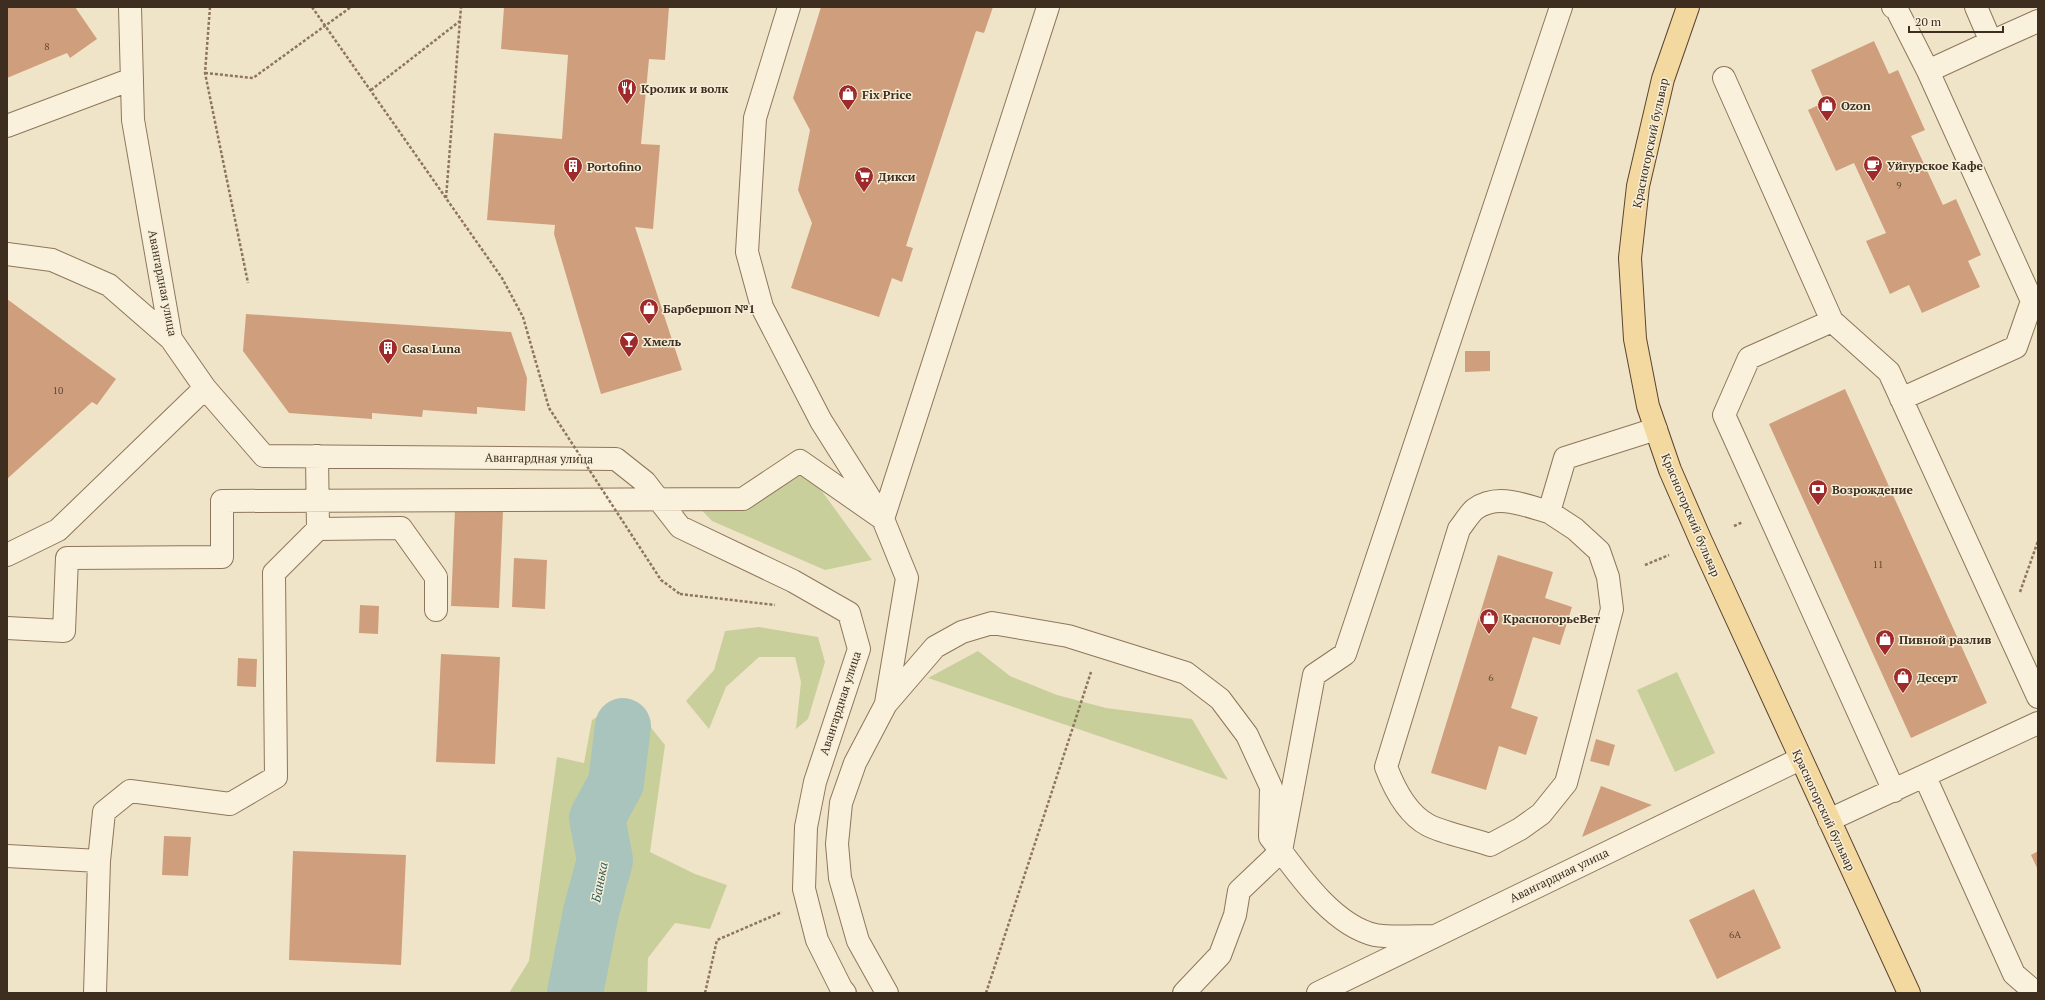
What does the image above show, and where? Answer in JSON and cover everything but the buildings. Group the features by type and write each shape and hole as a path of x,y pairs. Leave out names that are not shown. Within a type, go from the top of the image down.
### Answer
{"main road":[{"name":"Красногорский бульвар","path":"1688,7 1661,86 1638,186 1630,258 1635,339 1648,406 1673,477 1800,759 1909,993"}],"street":[{"name":"Авангардная улица","path":"130,7 133,120 172,339 205,388 264,456 616,459 645,482 680,527 794,581 849,613 859,649 815,782 806,827 804,889 817,940 841,988 845,993"},
{"path":"788,7 755,118 747,252 762,307 821,421 883,519 907,578 886,704"},
{"path":"883,519 1048,7"},
{"path":"1184,993 1220,954 1235,915 1239,891 1281,851 1314,675 1345,654 1561,7"},
{"path":"1893,7 1896,8 1928,71 2032,301 2016,347 1901,399"},
{"path":"1976,7 1991,42"},
{"path":"1928,71 2038,21"},
{"path":"1724,78 1832,321 1889,372 2038,697"},
{"path":"7,126 132,79"},
{"path":"7,254 52,260 109,285 172,339"},
{"path":"1832,321 1749,358 1724,415 1894,791"},
{"path":"7,555 58,530 205,388"},
{"path":"1549,512 1565,458 1656,429"},
{"path":"317,456 318,529"},
{"path":"7,628 64,631 67,558 222,558 222,501 743,499 800,461 883,519"},
{"path":"1504,500 1549,512 1575,528 1599,551 1608,577 1612,609 1566,783 1541,814 1520,830 1490,844 1428,825 1408,808 1392,785 1386,767 1459,529 1474,510 1489,502 1504,500"},
{"path":"95,993 99,861 104,812 130,791 230,804 276,776 274,573 318,529 401,528 436,577 436,610"},
{"path":"887,993 858,941 840,878 837,844 841,803 855,764 886,704 935,647 962,632 992,624 1068,636 1186,673 1220,699 1247,735 1271,787 1270,837 1304,884 1328,908 1350,923 1375,935 1433,936"},
{"path":"1829,820 1925,777 2038,723"},
{"name":"Авангардная улица","path":"1318,993 1800,759"},
{"path":"1925,777 2014,974 2036,993"},
{"path":"7,856 99,861"}],"path":[{"path":"210,7 205,73 248,283"},
{"path":"312,7 502,278 523,317 549,408 661,580 680,594 777,605 794,581"},
{"path":"205,73 253,78 351,7"},
{"path":"446,198 461,7"},
{"path":"371,90 460,20"},
{"path":"1998,609 2018,600 2038,541"},
{"path":"1645,565 1669,555"},
{"path":"986,993 1099,646"},
{"path":"704,993 716,940 808,901"}],"green space":[{"path":"800,461 872,560 825,570 712,521 691,499 743,499"},
{"path":"759,627 818,637 825,662 808,719 796,729 801,682 795,657 759,657 726,687 709,729 686,701 714,670 725,631"},
{"path":"978,651 1010,676 1057,695 1106,708 1192,719 1228,780 928,678"},
{"path":"1677,672 1715,753 1675,772 1637,690"},
{"path":"625,700 632,704 665,745 650,852 695,874 727,885 710,929 675,923 648,958 647,993 509,993 529,961 557,757 584,763 592,720"}],"waterway":[{"name":"Банька","path":"575,993 591,912 605,860 597,818 616,783 623,726"}],"place":[{"name":"Кролик и волк","path":"627,105"},
{"name":"Fix Price","path":"848,111"},
{"name":"Ozon","path":"1827,122"},
{"name":"Уйгурское Кафе","path":"1873,182"},
{"name":"Portofino","path":"573,183"},
{"name":"Дикси","path":"864,193"},
{"name":"Барбершоп №1","path":"649,325"},
{"name":"Хмель","path":"629,358"},
{"name":"Casa Luna","path":"388,365"},
{"name":"Возрождение","path":"1818,506"},
{"name":"КрасногорьеВет","path":"1489,635"},
{"name":"Пивной разлив","path":"1885,656"},
{"name":"Десерт","path":"1903,694"}]}
